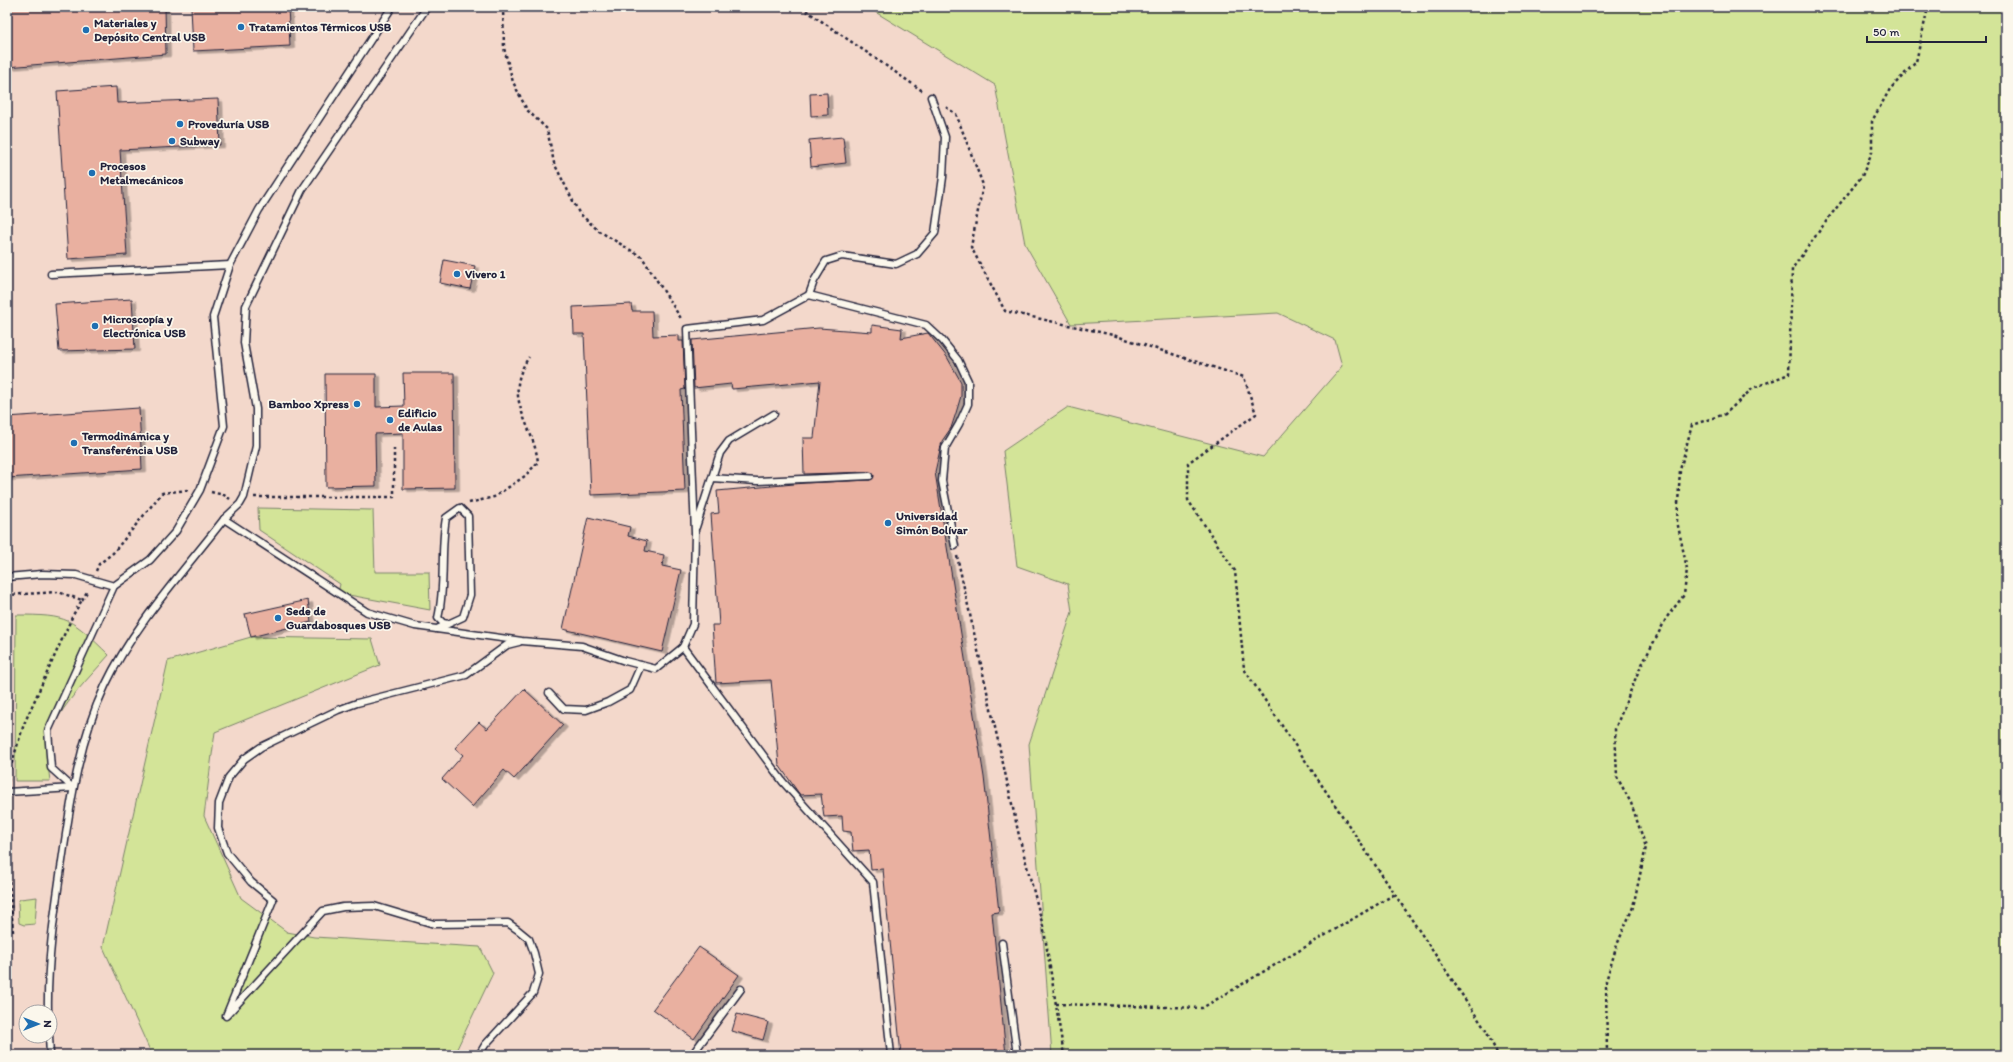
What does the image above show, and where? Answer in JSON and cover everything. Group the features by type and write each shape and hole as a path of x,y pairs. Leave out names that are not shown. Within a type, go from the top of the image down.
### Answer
{"lane":[{"path":"72,788 51,768 48,731 114,586 150,560 176,531 200,490 224,426 213,317 230,265 259,210 392,7"},
{"path":"48,1004 49,955 72,788 86,734 105,686 137,631 224,520 240,504 244,496 256,446 256,409 244,343 246,306 302,190 427,7"},
{"path":"224,520 367,612 415,626 522,641 582,646 641,666 656,669 683,647 693,624 695,533 688,329 763,320 809,295 814,281 826,261 842,256 896,264 917,254 934,233 944,177 944,137 931,97"},
{"path":"51,274 230,265"},
{"path":"809,295 926,325 942,340 958,360 968,380 968,404 959,424 945,448 942,481 954,546"},
{"path":"695,533 720,453 729,441 774,414"},
{"path":"712,478 757,481 870,476"},
{"path":"437,629 448,624 463,617 470,595 468,516 460,508 446,518 443,535 441,603 438,618 443,623 448,624"},
{"path":"7,577 42,574 76,575 114,586"},
{"path":"479,1055 485,1045 533,994 539,974 529,939 508,923 434,924 374,906 343,907 323,911 226,1016 273,900 251,882 227,854 218,828 220,803 229,777 244,759 261,747 358,702 466,675 507,645 522,641"},
{"path":"683,647 783,782 873,882 891,1055"},
{"path":"549,693 564,709 586,710 608,702 630,690 641,666"},
{"path":"8,792 72,788"},
{"path":"1002,943 1017,1055"},
{"path":"692,1055 741,989"},
{"path":"49,1044 50,1055"}],"path":[{"path":"503,7 504,48 513,82 527,110 547,129 554,163 579,213 599,231 642,257 688,329"},
{"path":"801,7 956,114 983,185 971,247 1005,311 1113,335 1244,377 1256,414 1188,463 1188,500 1234,571 1244,669 1485,1029 1498,1055"},
{"path":"1607,1055 1606,981 1617,945 1633,907 1646,848 1631,803 1617,777 1615,729 1639,670 1667,617 1684,595 1687,569 1677,520 1680,470 1692,425 1725,414 1753,388 1789,374 1792,269 1830,216 1862,176 1872,152 1872,121 1890,89 1916,62 1928,7"},
{"path":"460,508 473,501 494,497 525,476 538,462 536,449 517,398 520,369 529,357"},
{"path":"244,496 394,497 394,449"},
{"path":"7,932 13,932 7,848 8,772 24,724 73,615 93,580 99,564 113,553 162,493 200,490 224,495 240,504"},
{"path":"954,546 1020,840 1044,930 1064,1055"},
{"path":"7,596 58,592 82,600"},
{"path":"1056,1004 1202,1008 1395,894"}],"shaded area":[{"name":"Universidad Simón Bolívar","path":"7,7 1958,7 1669,1055 7,1055"}],"green space":[{"path":"867,7 2006,7 2006,1055 1052,1055 1029,744 1072,612 1068,584 1017,566 1003,451 1068,407 1263,457 1342,366 1335,340 1278,313 1071,324 1025,244 995,85"},
{"path":"258,508 373,510 375,572 429,572 430,610 338,593 340,584 259,530"},
{"path":"16,615 48,616 68,621 86,633 109,655 70,699 52,729 48,741 50,781 15,781"},
{"path":"251,637 372,639 380,665 215,732 204,816 241,898 287,932 314,937 480,947 493,973 454,1055 152,1055 103,947 168,661"},
{"path":"37,897 35,924 24,925 19,923 18,902 20,899"}],"building":[{"name":"Materiales y Depósito Central USB","path":"7,7 165,7 166,54 7,67"},
{"name":"Tratamientos Térmicos USB","path":"191,7 288,7 290,46 193,51"},
{"name":"Procesos Metalmecánicos","path":"116,87 117,103 218,99 220,145 120,150 127,255 68,259 57,91"},
{"path":"827,93 828,115 811,116 810,94"},
{"path":"843,137 846,163 811,167 809,140"},
{"name":"Vivero 1","path":"444,260 475,266 470,289 440,283"},
{"name":"Microscopía y Electrónica USB","path":"132,299 135,349 59,351 55,304"},
{"path":"631,304 632,311 652,311 653,336 679,335 679,341 683,341 685,389 681,390 685,491 591,495 584,334 574,334 573,307"},
{"path":"872,325 902,329 901,338 928,333 947,357 961,382 961,396 951,428 942,441 935,472 984,777 999,912 992,913 1006,1055 901,1055 883,869 871,870 869,850 853,851 851,832 843,831 842,816 824,817 821,794 800,795 779,765 771,680 716,683 712,625 719,625 711,514 719,513 717,491 805,483 870,480 874,475 870,472 804,474 803,438 814,438 820,381 732,389 731,384 694,388 692,340 819,328 872,332"},
{"name":"Edificio de Aulas","path":"403,373 454,373 455,488 403,489 403,433 375,434 376,486 326,487 325,374 376,374 376,407 404,406"},
{"name":"Termodinámica y Transferéncia USB","path":"139,408 142,469 7,478 7,417"},
{"path":"588,517 630,527 628,536 647,541 645,551 664,555 662,566 681,570 662,652 563,629"},
{"name":"Sede de Guardabosques USB","path":"308,600 311,622 251,637 245,614"},
{"path":"524,689 563,725 514,779 504,770 472,807 442,779 463,755 455,748 479,722 487,729"},
{"path":"699,947 739,975 694,1039 653,1009"},
{"path":"737,1014 768,1022 763,1040 732,1031"}],"place":[{"name":"Tratamientos Térmicos USB","path":"241,27"},
{"name":"Materiales y Depósito Central USB","path":"86,30"},
{"name":"Proveduría USB","path":"180,124"},
{"name":"Subway","path":"172,141"},
{"name":"Procesos Metalmecánicos","path":"92,173"},
{"name":"Vivero 1","path":"457,274"},
{"name":"Microscopía y Electrónica USB","path":"95,326"},
{"name":"Bamboo Xpress","path":"357,404"},
{"name":"Edificio de Aulas","path":"390,420"},
{"name":"Termodinámica y Transferéncia USB","path":"74,443"},
{"name":"Universidad Simón Bolívar","path":"888,523"},
{"name":"Sede de Guardabosques USB","path":"278,618"}]}
